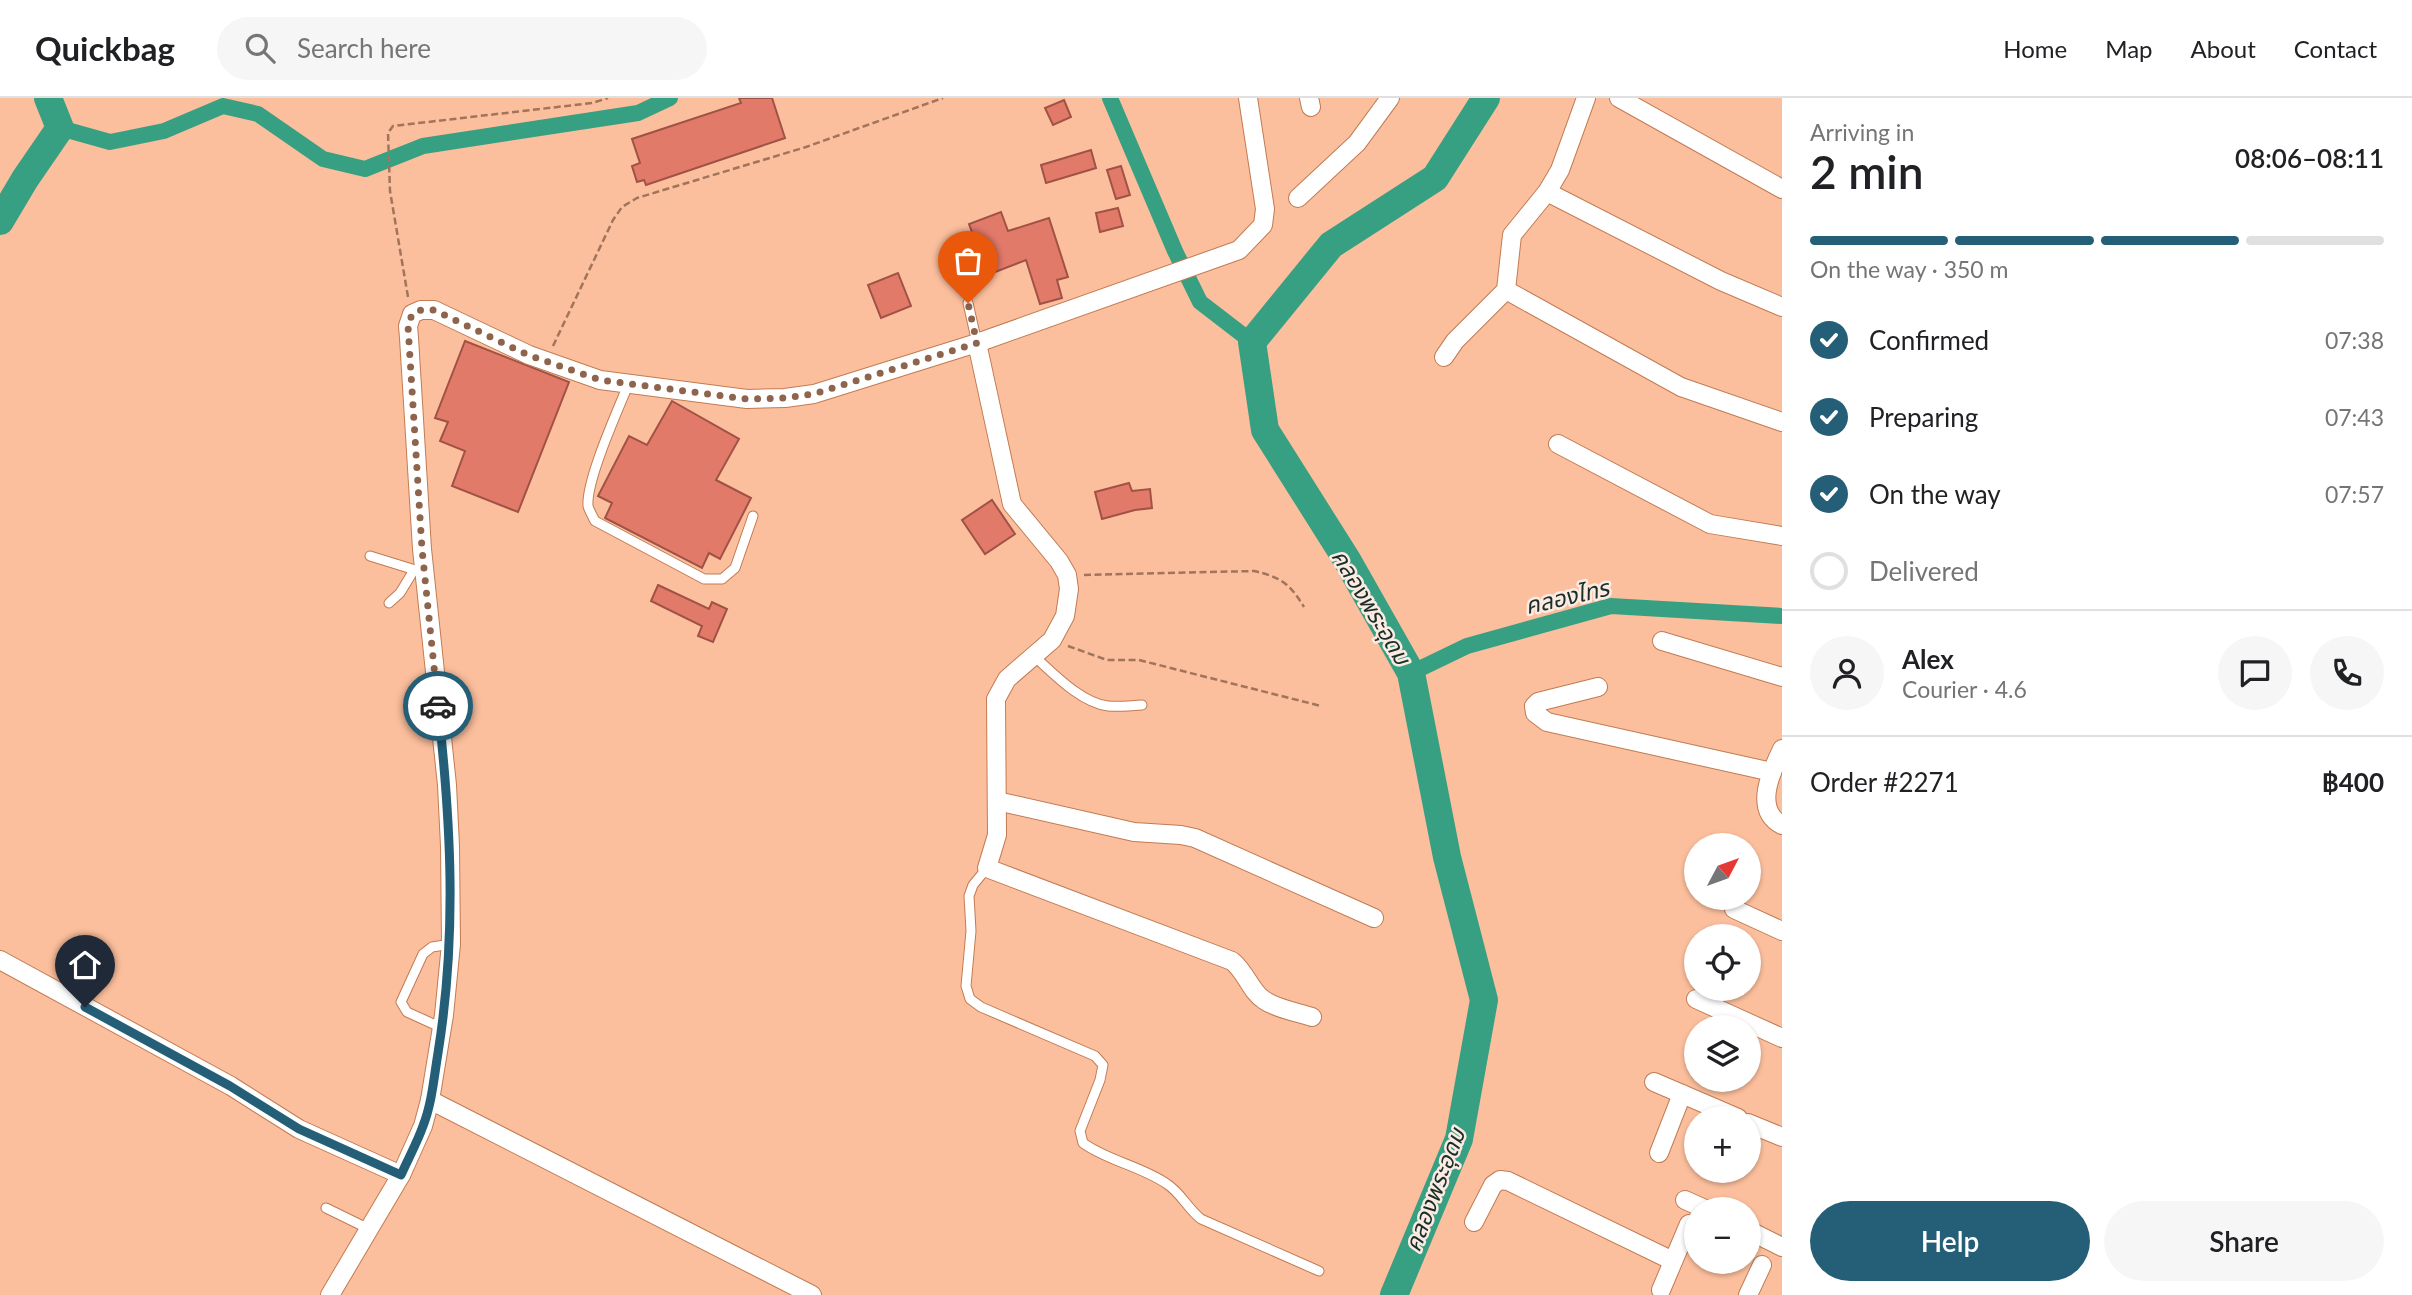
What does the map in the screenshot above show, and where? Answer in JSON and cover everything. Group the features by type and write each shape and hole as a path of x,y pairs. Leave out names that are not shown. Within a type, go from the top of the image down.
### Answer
{"street":[{"path":"330,1295 401,1175 423,1126 442,1028 451,944 447,797 419,572 408,326 412,314 421,310 434,310 546,361 600,380 747,399 814,394 977,343 1238,250 1263,225 1265,209 1248,98"},
{"path":"1298,198 1357,143 1390,98"},
{"path":"1444,357 1455,341 1506,290 1512,236 1548,192 1560,170 1586,98"},
{"path":"1619,98 1782,189"},
{"path":"1548,192 1721,281 1782,307"},
{"path":"1506,290 1681,387 1782,422"},
{"path":"977,343 1012,503 1059,561 1067,575 1069,589 1065,616 1052,640 1007,679 996,699 997,835 987,868 1232,961 1264,1000 1312,1017"},
{"path":"1558,444 1710,524 1782,536"},
{"path":"1662,641 1782,677"},
{"path":"1598,687 1538,702 1534,706 1535,713 1547,722 1772,772"},
{"path":"1782,749 1772,772 1765,804 1768,813 1782,825"},
{"path":"997,801 1133,832 1195,838 1374,918"},
{"path":"1736,910 1782,931"},
{"path":"0,960 230,1086 299,1129 401,1175"},
{"path":"1700,1001 1782,1038"},
{"path":"1654,1082 1710,1106"},
{"path":"1659,1153 1682,1094"},
{"path":"430,1100 812,1295"},
{"path":"1761,1128 1782,1137"},
{"path":"1474,1223 1493,1185 1500,1180 1508,1181 1673,1261"},
{"path":"1659,1290 1684,1236"},
{"path":"1761,1236 1782,1247"},
{"path":"1748,1295 1762,1265"}],"lane":[{"path":"968,303 977,343"},
{"path":"628,385 592,483 588,506 594,521 704,579 722,579 734,568 753,516"},
{"path":"370,556 419,572 389,603"},
{"path":"1034,656 1063,682 1090,700 1106,706 1142,705"},
{"path":"987,868 969,896 971,931 966,986 970,999 981,1007 1095,1056 1102,1065 1100,1080 1080,1131 1083,1143 1096,1152 1165,1182 1179,1193 1191,1211 1201,1219 1318,1271"},
{"path":"442,1028 407,1013 401,1002 423,954 432,947 451,944"},
{"path":"326,1208 369,1229"}],"path":[{"path":"412,314 390,191 388,133 393,126 592,103 608,98"},
{"path":"546,361 612,220 622,207 637,198 806,147 943,98"},
{"path":"1067,575 1254,572 1274,576 1292,588 1304,607"},
{"path":"1052,640 1107,660 1139,660 1321,706"}],"building":[{"path":"739,98 772,98 785,138 646,185 644,180 637,182 632,166 640,163 632,139 741,103"},
{"path":"1064,100 1071,117 1053,125 1045,108"},
{"path":"1091,150 1096,168 1046,183 1041,165"},
{"path":"1121,166 1130,195 1116,199 1107,170"},
{"path":"1118,208 1123,226 1100,232 1096,213"},
{"path":"1001,212 1008,231 1049,218 1068,277 1057,280 1062,298 1040,304 1026,260 982,277 984,284 961,292 947,252 976,243 969,224"},
{"path":"898,273 911,306 881,318 868,285"},
{"path":"465,341 569,382 518,512 452,486 465,451 440,441 448,422 435,418"},
{"path":"672,401 739,439 716,480 751,498 720,559 709,553 702,568 605,518 612,503 598,496 629,436 647,445"},
{"path":"1129,483 1132,491 1150,489 1152,508 1102,519 1095,492"},
{"path":"992,500 1015,534 985,554 962,520"},
{"path":"658,585 709,609 712,602 727,609 713,642 698,636 702,626 651,601"}],"waterway":[{"path":"0,221 60,128 48,98"},
{"path":"60,128 110,142 164,131 223,106 258,114 323,159 365,169 423,146 638,113 670,98"},
{"path":"1110,98 1175,251 1200,302 1252,342"},
{"name":"คลองพระอุดม","path":"1394,1295 1459,1139 1484,1000 1447,857 1411,673 1347,560 1265,430 1252,342 1331,245 1435,178 1486,98"},
{"name":"คลองไทร","path":"1411,673 1467,646 1611,606 1782,616"}],"way so far":[{"path":"438,706 422,549 408,326 412,314 421,310 434,310 528,355 600,380 747,399 814,394 977,343 968,303"}],"route":[{"path":"85,1007 230,1086 299,1129 401,1175 423,1126 430,1100 444,1015 451,944 450,846 438,706"}]}
